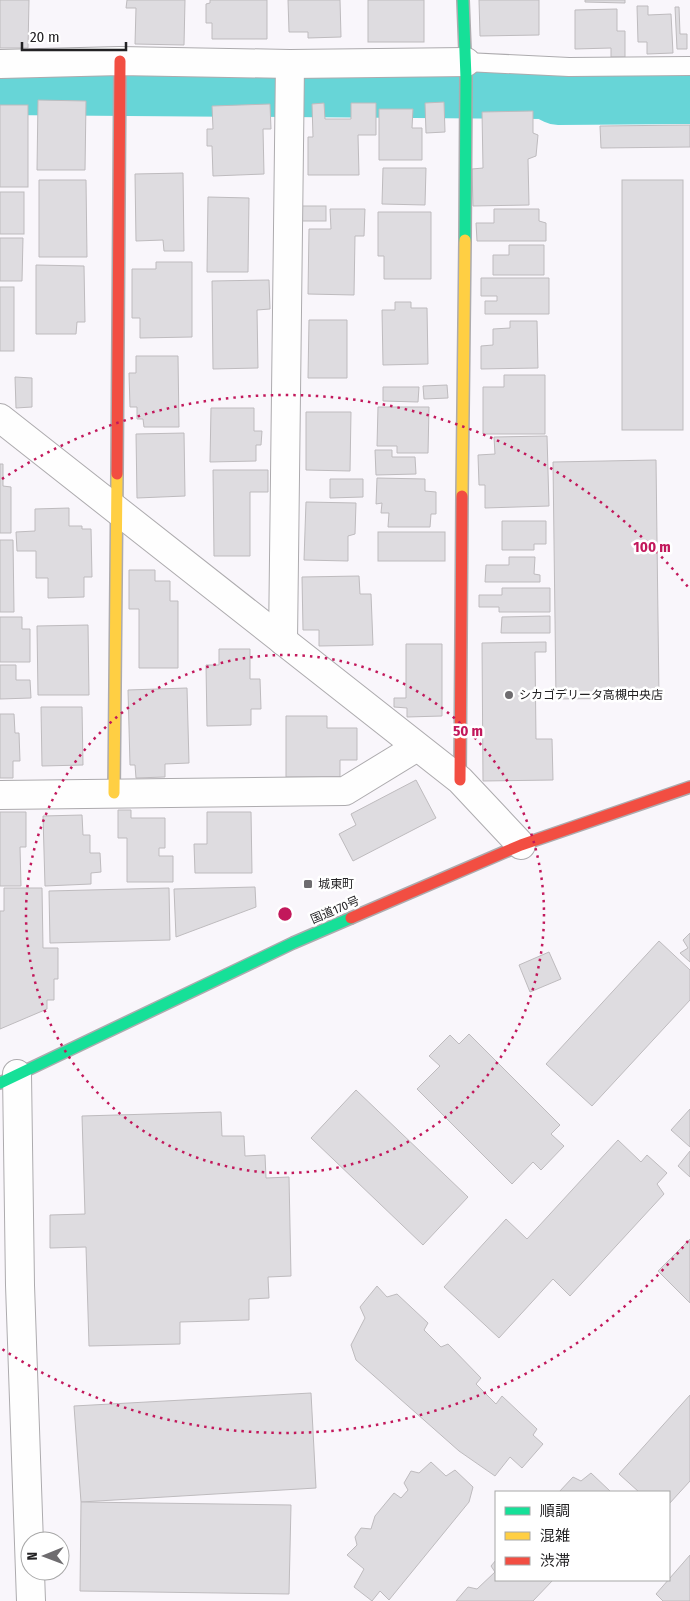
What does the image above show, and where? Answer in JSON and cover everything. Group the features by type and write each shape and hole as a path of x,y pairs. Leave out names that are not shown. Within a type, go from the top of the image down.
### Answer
{"main road":[{"path":"460,780 466,100 463,0"},
{"path":"114,793 120,67"},
{"name":"国道170号","path":"8,1078 292,943 521,845 690,787"}],"street":[{"path":"0,64 466,70"},
{"path":"283,641 290,69"},
{"path":"0,418 460,780 521,845"},
{"path":"0,795 345,791 417,747"},
{"path":"8,1078 10,1286 31,1601"}],"lane":[{"path":"466,70 690,66"}],"building":[{"path":"0,0 29,0 28,48 0,48"},
{"path":"127,0 185,0 184,45 135,44 136,8 126,8"},
{"path":"210,0 267,0 267,39 212,39 212,23 206,23 206,4 210,3"},
{"path":"288,0 340,0 341,37 308,38 308,32 289,32"},
{"path":"368,0 424,0 424,42 368,42"},
{"path":"479,0 539,0 539,35 480,36"},
{"path":"585,0 625,0 625,3 585,2"},
{"path":"637,6 648,6 648,15 671,14 673,53 647,54 647,42 638,42"},
{"path":"675,7 679,7 680,34 687,34 687,49 677,49"},
{"path":"617,9 617,31 625,31 625,57 611,57 611,48 575,49 575,10"},
{"path":"38,100 86,101 85,170 37,170"},
{"path":"444,102 445,132 426,133 425,103"},
{"path":"324,103 325,119 351,119 351,103 376,103 376,135 358,135 359,175 308,175 308,137 313,137 312,104"},
{"path":"270,104 271,129 263,129 264,174 213,176 212,146 207,146 207,129 213,129 212,106"},
{"path":"0,105 28,105 28,187 0,187"},
{"path":"379,109 413,109 412,128 422,128 422,160 379,160"},
{"path":"533,111 533,133 538,135 536,156 528,159 529,205 473,206 472,169 483,168 482,112"},
{"path":"690,125 690,147 601,148 600,126"},
{"path":"383,168 426,168 425,205 382,204"},
{"path":"183,173 184,251 164,251 163,240 136,241 135,174"},
{"path":"39,180 86,180 87,257 39,257"},
{"path":"622,180 683,180 683,430 622,430"},
{"path":"0,192 24,192 24,234 0,234"},
{"path":"208,197 249,198 248,272 207,272"},
{"path":"299,206 326,206 326,221 299,221"},
{"path":"330,209 365,209 364,236 355,236 354,295 308,294 309,229 331,229"},
{"path":"494,209 539,209 539,221 546,223 546,241 477,241 476,223 494,223"},
{"path":"378,212 431,212 431,279 384,279 384,256 378,256"},
{"path":"0,238 23,238 22,281 0,281"},
{"path":"509,245 544,245 544,275 493,275 493,255 509,255"},
{"path":"156,262 192,262 192,337 140,338 140,318 132,318 132,269 156,269"},
{"path":"36,265 84,266 85,322 77,322 76,334 36,334"},
{"path":"481,278 549,278 549,314 485,314 485,301 497,301 497,296 481,296"},
{"path":"269,280 270,309 257,310 258,368 213,369 212,281"},
{"path":"0,287 14,287 14,351 0,351"},
{"path":"395,302 411,302 411,308 427,308 428,364 383,365 382,310 395,310"},
{"path":"309,320 347,320 347,378 308,378"},
{"path":"510,321 537,321 538,368 481,369 481,346 493,345 493,329 510,328"},
{"path":"136,356 178,356 179,427 144,427 143,419 137,419 137,407 130,407 129,373 136,373"},
{"path":"504,375 545,375 545,434 483,434 483,387 504,387"},
{"path":"15,377 32,378 32,407 16,408"},
{"path":"447,385 448,398 424,399 423,386"},
{"path":"383,387 419,387 418,402 383,401"},
{"path":"378,407 429,407 428,453 397,453 397,446 377,446"},
{"path":"211,408 254,408 254,431 262,431 261,445 256,445 256,461 210,462"},
{"path":"306,412 351,412 350,471 306,470"},
{"path":"184,433 185,496 137,498 136,434"},
{"path":"547,436 549,506 485,508 485,485 479,485 478,455 495,454 494,437"},
{"path":"375,450 392,450 392,457 415,457 416,474 376,475"},
{"path":"656,460 659,698 556,699 553,462"},
{"path":"0,464 3,464 3,486 11,487 11,533 0,533"},
{"path":"213,470 268,470 268,492 250,492 250,556 214,556"},
{"path":"377,478 425,479 425,491 436,492 436,514 431,514 430,527 388,527 389,513 381,513 382,503 376,504"},
{"path":"330,479 363,479 363,497 330,498"},
{"path":"306,502 356,503 355,534 348,536 348,561 304,560"},
{"path":"69,508 69,526 82,526 82,529 91,529 92,577 84,577 84,597 48,598 48,578 36,578 36,551 17,551 16,532 35,531 35,509"},
{"path":"502,521 546,521 546,544 534,544 534,550 502,550"},
{"path":"378,532 445,532 445,561 378,561"},
{"path":"0,540 13,540 14,612 0,612"},
{"path":"509,557 535,557 534,574 540,575 540,582 485,582 486,565 509,565"},
{"path":"129,570 155,570 155,581 170,581 170,601 178,601 178,668 139,668 139,609 129,609"},
{"path":"359,576 360,594 371,594 373,645 319,646 319,630 303,630 302,577"},
{"path":"502,588 550,588 550,612 499,612 499,607 479,607 479,595 502,595"},
{"path":"550,616 550,633 501,633 502,617"},
{"path":"0,617 22,617 22,629 30,629 30,662 0,662"},
{"path":"88,625 89,695 38,695 37,626"},
{"name":"シカゴデリータ高槻中央店","path":"546,642 546,652 535,652 536,739 552,739 553,780 483,781 482,643"},
{"path":"406,644 442,644 442,716 407,717 407,708 394,707 394,698 406,698"},
{"path":"219,649 250,649 250,679 260,679 261,709 251,709 251,725 207,726 206,665 219,665"},
{"path":"0,665 16,665 16,680 30,680 31,698 0,699"},
{"path":"187,688 189,763 165,764 165,777 136,778 135,765 130,765 128,690"},
{"path":"41,707 82,707 83,765 42,766"},
{"path":"0,714 14,714 15,733 19,733 20,761 13,761 13,778 0,778"},
{"path":"286,716 327,716 327,728 357,728 357,760 340,760 340,777 286,777"},
{"path":"416,780 436,818 353,861 339,834 356,825 351,814"},
{"path":"118,810 131,810 131,818 165,818 165,848 159,848 159,856 173,856 173,882 127,882 127,838 118,838"},
{"path":"0,812 26,812 26,847 20,847 21,886 0,886"},
{"path":"207,812 251,812 252,873 195,873 194,844 207,844"},
{"path":"82,815 83,835 90,835 90,853 100,853 101,872 91,873 91,884 45,886 43,816"},
{"path":"255,887 256,907 176,937 174,889"},
{"path":"4,888 42,888 43,948 58,948 58,979 54,979 54,1000 47,1000 47,1009 0,1029 0,911 4,911"},
{"path":"169,888 170,940 50,943 49,891"},
{"path":"690,933 690,962 680,953 688,948 683,940"},
{"path":"659,941 690,970 690,1000 592,1106 546,1064"},
{"path":"549,952 561,979 530,992 519,965"},
{"path":"469,1034 560,1125 551,1134 564,1146 541,1170 533,1162 512,1184 417,1089 440,1066 429,1056 450,1035 459,1044"},
{"path":"356,1090 468,1197 423,1245 311,1138"},
{"path":"690,1109 690,1147 671,1130"},
{"path":"221,1112 222,1136 244,1136 245,1156 265,1155 266,1178 289,1177 291,1276 268,1277 269,1298 249,1299 249,1320 180,1322 180,1344 89,1346 86,1247 50,1248 50,1215 85,1214 82,1116"},
{"path":"618,1140 641,1162 647,1155 667,1173 657,1184 664,1194 570,1296 553,1279 499,1338 444,1287 506,1219 527,1239"},
{"path":"690,1151 690,1177 678,1166"},
{"path":"690,1239 690,1303 658,1271"},
{"path":"377,1286 387,1297 397,1294 428,1323 424,1330 441,1347 448,1344 481,1378 476,1384 496,1404 502,1396 537,1429 533,1435 543,1444 522,1468 510,1457 495,1476 459,1451 356,1360 351,1345 365,1318 360,1307"},
{"path":"311,1393 316,1488 81,1502 74,1406"},
{"path":"690,1395 690,1481 670,1503 670,1491 638,1491 619,1474"},
{"path":"431,1462 446,1476 455,1470 473,1487 469,1502 389,1600 380,1591 372,1601 354,1587 364,1569 347,1555 357,1545 355,1537 361,1528 371,1529 375,1516 394,1493 401,1498 408,1490 404,1483 411,1471 419,1473"},
{"path":"591,1473 610,1491 560,1491 573,1477 581,1481"},
{"path":"81,1502 291,1505 289,1594 80,1591"},
{"path":"690,1555 690,1601 663,1601 656,1594 667,1581 670,1581 670,1578"},
{"path":"495,1561 495,1572 491,1566"},
{"path":"495,1572 495,1581 552,1581 533,1601 456,1601 468,1587 477,1589"}],"waterway":[{"path":"0,84 546,88 558,94 690,93"}],"traffic: fast":[{"path":"463,0 466,78 465,240"},
{"path":"0,1083 293,943 351,918"}],"traffic: slow":[{"path":"462,496 465,240"},
{"path":"114,793 117,474"}],"traffic: jam":[{"path":"117,474 120,61"},
{"path":"460,780 462,496"},
{"path":"351,918 521,845 690,787"}],"place":[{"name":"シカゴデリータ高槻中央店","path":"509,695"},
{"name":"城東町","path":"308,884"}]}
